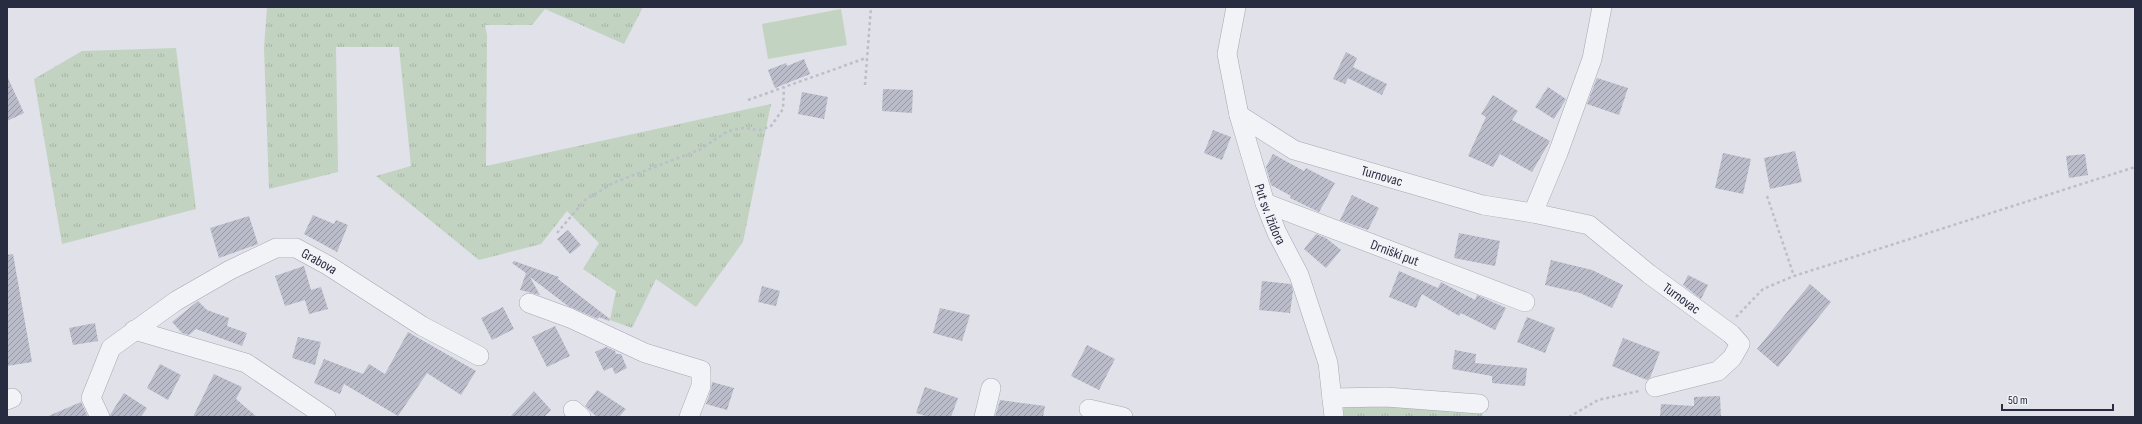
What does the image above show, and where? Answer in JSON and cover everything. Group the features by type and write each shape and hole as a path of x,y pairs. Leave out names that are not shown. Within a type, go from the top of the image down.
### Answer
{"street":[{"name":"Put sv. Ižidora","path":"1236,7 1228,54 1239,115 1266,203 1277,232 1299,275 1328,364 1334,417"},
{"path":"1533,213 1558,153 1592,59 1602,7"},
{"name":"Turnovac","path":"1239,115 1294,150 1483,205 1533,213 1589,225 1649,274 1731,334"},
{"name":"Drniški put","path":"1266,203 1525,302"},
{"name":"Grabova","path":"100,417 91,398 111,348 176,301 230,270 276,248 296,248 329,266 422,326 479,356"},
{"path":"529,303 570,318 645,353 701,370 700,386 689,417"},
{"path":"134,330 246,364 326,417"},
{"path":"1655,388 1718,371 1732,358 1740,344 1731,334"},
{"path":"984,417 991,388"},
{"path":"1332,398 1386,397 1479,404"},
{"path":"1089,408 1123,417"}],"path":[{"path":"865,85 871,7"},
{"path":"748,100 866,58"},
{"path":"557,232 585,200 613,183 700,150 728,131 742,128 760,130 771,126 782,110 784,87"},
{"path":"1731,334 1734,319 1763,289 1794,276 2135,167"},
{"path":"1767,196 1794,276"},
{"path":"1569,417 1598,400 1655,388"}],"green space":[{"path":"267,7 643,7 624,44 545,9 532,25 485,25 487,35 486,166 771,104 743,242 696,307 656,279 632,328 610,320 616,291 583,269 599,243 567,211 541,244 479,260 376,176 411,166 399,47 336,47 338,172 269,189 264,48"},
{"path":"841,9 847,45 768,59 762,24"},
{"path":"176,48 196,209 62,244 34,79 82,51"},
{"path":"1343,403 1483,411 1482,417 1344,417"}],"building":[{"path":"1346,52 1357,58 1353,67 1387,84 1382,95 1348,78 1345,84 1333,79"},
{"path":"804,59 810,74 775,88 768,70 786,63 787,66"},
{"path":"7,76 24,113 7,121"},
{"path":"1597,78 1628,88 1619,115 1587,104"},
{"path":"1548,87 1566,99 1554,119 1535,107"},
{"path":"883,89 913,90 912,113 882,111"},
{"path":"802,92 828,97 824,119 798,114"},
{"path":"1493,95 1518,111 1512,120 1550,141 1532,172 1500,154 1493,167 1468,156 1486,117 1481,114"},
{"path":"1213,130 1231,137 1222,160 1204,153"},
{"path":"1795,151 1802,182 1770,189 1764,158"},
{"path":"1723,153 1751,159 1743,194 1715,188"},
{"path":"1273,154 1304,171 1306,168 1335,183 1319,212 1290,198 1291,196 1271,185 1266,167"},
{"path":"2085,154 2088,175 2069,178 2066,156"},
{"path":"1352,195 1379,208 1368,230 1340,220"},
{"path":"313,215 334,224 336,220 348,225 337,252 304,234"},
{"path":"249,216 258,244 219,258 210,228"},
{"path":"568,230 581,245 570,254 557,239"},
{"path":"1459,233 1500,241 1495,266 1454,258"},
{"path":"1316,234 1326,238 1341,250 1326,268 1304,249"},
{"path":"13,254 32,362 7,366 7,255"},
{"path":"1551,260 1592,270 1623,285 1612,308 1580,293 1545,285"},
{"path":"514,261 559,277 558,279 610,319 609,321 599,317 598,319 568,306 530,277 540,295 520,290 526,273 512,263"},
{"path":"304,266 311,290 321,287 328,309 309,314 305,300 285,306 275,276"},
{"path":"1399,271 1438,288 1441,282 1475,300 1477,295 1506,308 1495,330 1461,313 1459,316 1422,294 1416,308 1389,297"},
{"path":"1688,275 1708,285 1701,299 1683,285"},
{"path":"1262,281 1291,284 1293,291 1290,313 1259,310"},
{"path":"1810,284 1831,302 1778,367 1757,349"},
{"path":"762,286 780,291 776,306 758,302"},
{"path":"198,301 207,310 229,318 227,326 247,333 242,346 196,329 189,335 182,333 172,322"},
{"path":"503,307 514,329 492,340 481,318"},
{"path":"940,308 970,315 962,341 933,333"},
{"path":"1527,317 1555,328 1545,353 1517,342"},
{"path":"95,323 98,341 73,345 69,328"},
{"path":"555,326 570,356 547,367 532,337"},
{"path":"408,332 476,371 461,395 427,373 398,416 344,384 340,394 314,383 324,359 363,374 369,364 385,374"},
{"path":"298,337 321,342 315,365 292,358"},
{"path":"1623,338 1660,352 1650,378 1647,380 1612,366"},
{"path":"1087,345 1115,359 1099,390 1071,376"},
{"path":"606,347 615,351 616,354 621,354 627,368 615,374 612,367 604,371 595,352"},
{"path":"1455,350 1476,354 1475,363 1527,368 1525,386 1492,383 1492,376 1452,369"},
{"path":"160,364 181,375 168,400 147,388"},
{"path":"214,374 242,387 236,399 257,417 193,417"},
{"path":"712,382 734,388 727,410 706,404"},
{"path":"925,387 958,398 951,417 929,417 916,413"},
{"path":"597,390 626,409 619,417 597,417 585,406"},
{"path":"534,391 551,410 544,417 510,417"},
{"path":"124,393 147,408 141,417 111,417 110,415"},
{"path":"1720,396 1721,417 1660,417 1661,404 1694,406 1694,397"},
{"path":"1000,400 1045,406 1043,417 995,417"},
{"path":"81,402 88,417 46,417"}]}
